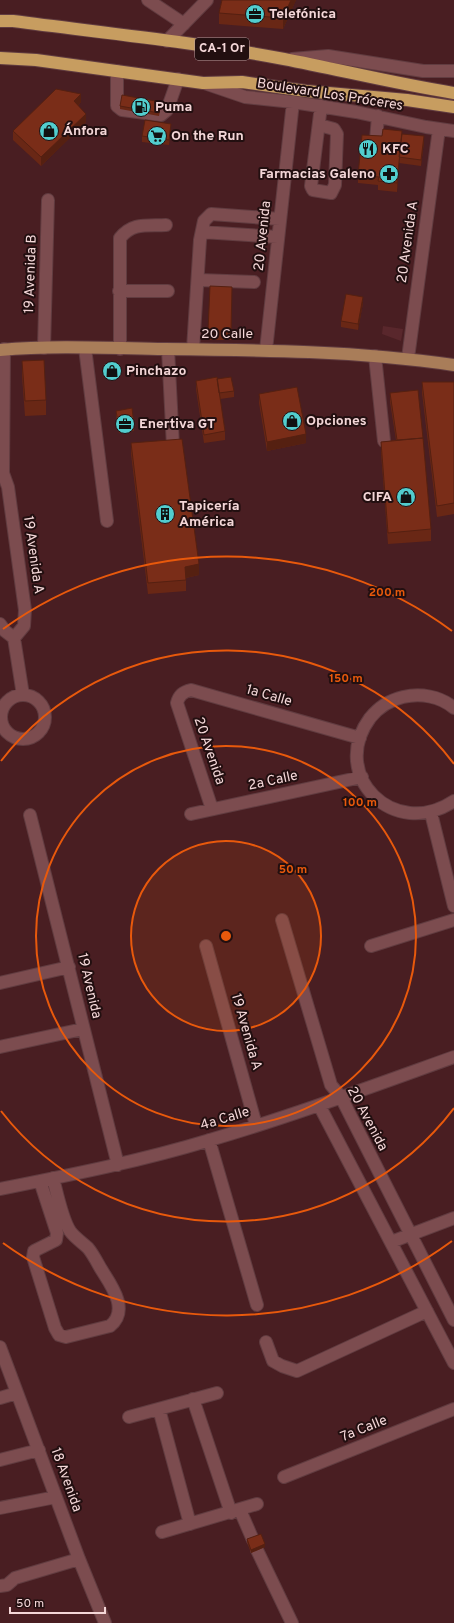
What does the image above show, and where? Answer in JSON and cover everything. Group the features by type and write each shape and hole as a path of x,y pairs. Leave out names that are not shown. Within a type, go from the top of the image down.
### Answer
{"highway":[{"name":"Boulevard Los Próceres","path":"0,21 13,21 167,41 284,59 373,79 454,93"},
{"name":"Boulevard Los Próceres","path":"0,58 36,60 203,83 242,82 306,91 407,100 454,107"}],"main road":[{"name":"20 Calle","path":"1,349 85,348 266,350 408,358 454,365"}],"street":[{"path":"148,0 184,24"},
{"path":"167,41 207,0"},
{"name":"Boulevard Los Próceres","path":"284,59 328,56 422,71 454,71"},
{"path":"117,71 117,106 122,110 161,115 166,110 178,79"},
{"name":"Boulevard Los Próceres","path":"203,83 244,97 321,106 454,131"},
{"name":"20 Avenida","path":"266,350 293,102"},
{"path":"319,125 334,129 337,134 335,185 331,193 313,190 311,186 321,106"},
{"path":"373,166 378,116"},
{"name":"20 Avenida A","path":"408,358 439,129"},
{"name":"19 Avenida B","path":"44,348 48,200"},
{"path":"193,349 204,220 211,214 280,219"},
{"path":"120,349 120,238 136,226 166,225"},
{"path":"202,232 278,237"},
{"path":"199,280 254,282"},
{"path":"119,291 168,291"},
{"path":"85,348 107,521"},
{"name":"19 Avenida A","path":"1,349 2,475 8,487 25,610 24,626 14,638"},
{"path":"168,349 173,446"},
{"path":"375,356 384,441"},
{"path":"0,624 5,631 14,638 23,695"},
{"name":"1a Calle","path":"176,703 181,694 191,690 360,738"},
{"path":"454,708 438,698 424,695 410,695 397,698 384,705 374,714 366,725 360,738 358,758 362,777 368,788 384,805 395,810 407,814 431,813 444,808 454,801"},
{"name":"20 Avenida","path":"176,703 212,809"},
{"name":"2a Calle","path":"191,814 362,777"},
{"path":"431,813 454,906"},
{"name":"19 Avenida","path":"30,815 118,1165"},
{"name":"20 Avenida","path":"282,920 332,1085 341,1097 454,1320"},
{"path":"371,946 454,920"},
{"name":"19 Avenida A","path":"206,946 256,1125"},
{"path":"0,983 69,967"},
{"path":"0,1047 83,1029"},
{"name":"4a Calle","path":"0,1189 118,1165 209,1140 319,1105 454,1057"},
{"path":"319,1105 454,1363"},
{"path":"209,1140 258,1305"},
{"path":"40,1181 56,1233 56,1240 34,1251 33,1257 55,1328 59,1334 66,1337 110,1326 115,1322 117,1315 119,1305 117,1294 88,1249 75,1237 67,1225 53,1178"},
{"path":"391,1242 454,1218"},
{"path":"266,1342 273,1361 297,1371 427,1311"},
{"name":"18 Avenida","path":"0,1347 79,1559 105,1623"},
{"path":"0,1398 17,1393"},
{"path":"129,1417 217,1393"},
{"path":"193,1399 235,1512 255,1545 292,1623"},
{"path":"160,1409 190,1524"},
{"name":"7a Calle","path":"284,1477 454,1409"},
{"path":"0,1460 39,1450"},
{"path":"0,1508 56,1497"},
{"path":"162,1532 235,1512 257,1504"},
{"path":"0,1586 7,1585 15,1578 79,1559"}],"shaded area":[{"path":"383,326 403,329 401,341 382,334"}],"building":[{"path":"222,0 291,0 283,18 219,13"},
{"path":"56,89 81,94 74,101 86,114 41,157 13,131"},
{"name":"Puma","path":"122,95 161,102 159,113 120,106"},
{"name":"On the Run","path":"145,120 171,124 169,140 142,136"},
{"path":"383,129 402,131 397,183 378,181 379,177 358,175 362,135 382,136"},
{"path":"402,134 424,136 421,160 399,157"},
{"path":"210,286 232,287 231,331 208,331"},
{"path":"346,294 363,297 358,324 341,321"},
{"path":"44,360 46,400 25,401 22,361"},
{"path":"217,377 225,431 204,435 196,381"},
{"path":"231,377 234,391 219,393 217,379"},
{"path":"422,382 454,382 454,503 437,506"},
{"path":"297,387 306,434 267,442 259,394"},
{"path":"418,390 423,438 397,440 390,393"},
{"name":"Enertiva GT","path":"132,408 134,425 119,427 116,411"},
{"name":"CIFA","path":"423,438 431,529 388,533 381,442"},
{"name":"Tapicería América","path":"182,439 199,564 185,567 186,580 148,583 131,443"},
{"path":"261,1534 265,1544 251,1550 247,1539"}],"place":[{"name":"Telefónica","path":"255,14"},
{"name":"Puma","path":"141,107"},
{"name":"Ánfora","path":"49,131"},
{"name":"On the Run","path":"157,136"},
{"name":"KFC","path":"368,149"},
{"name":"Farmacias Galeno","path":"389,174"},
{"name":"Pinchazo","path":"112,371"},
{"name":"Opciones","path":"292,421"},
{"name":"Enertiva GT","path":"125,424"},
{"name":"CIFA","path":"406,497"},
{"name":"Tapicería América","path":"165,514"}]}
